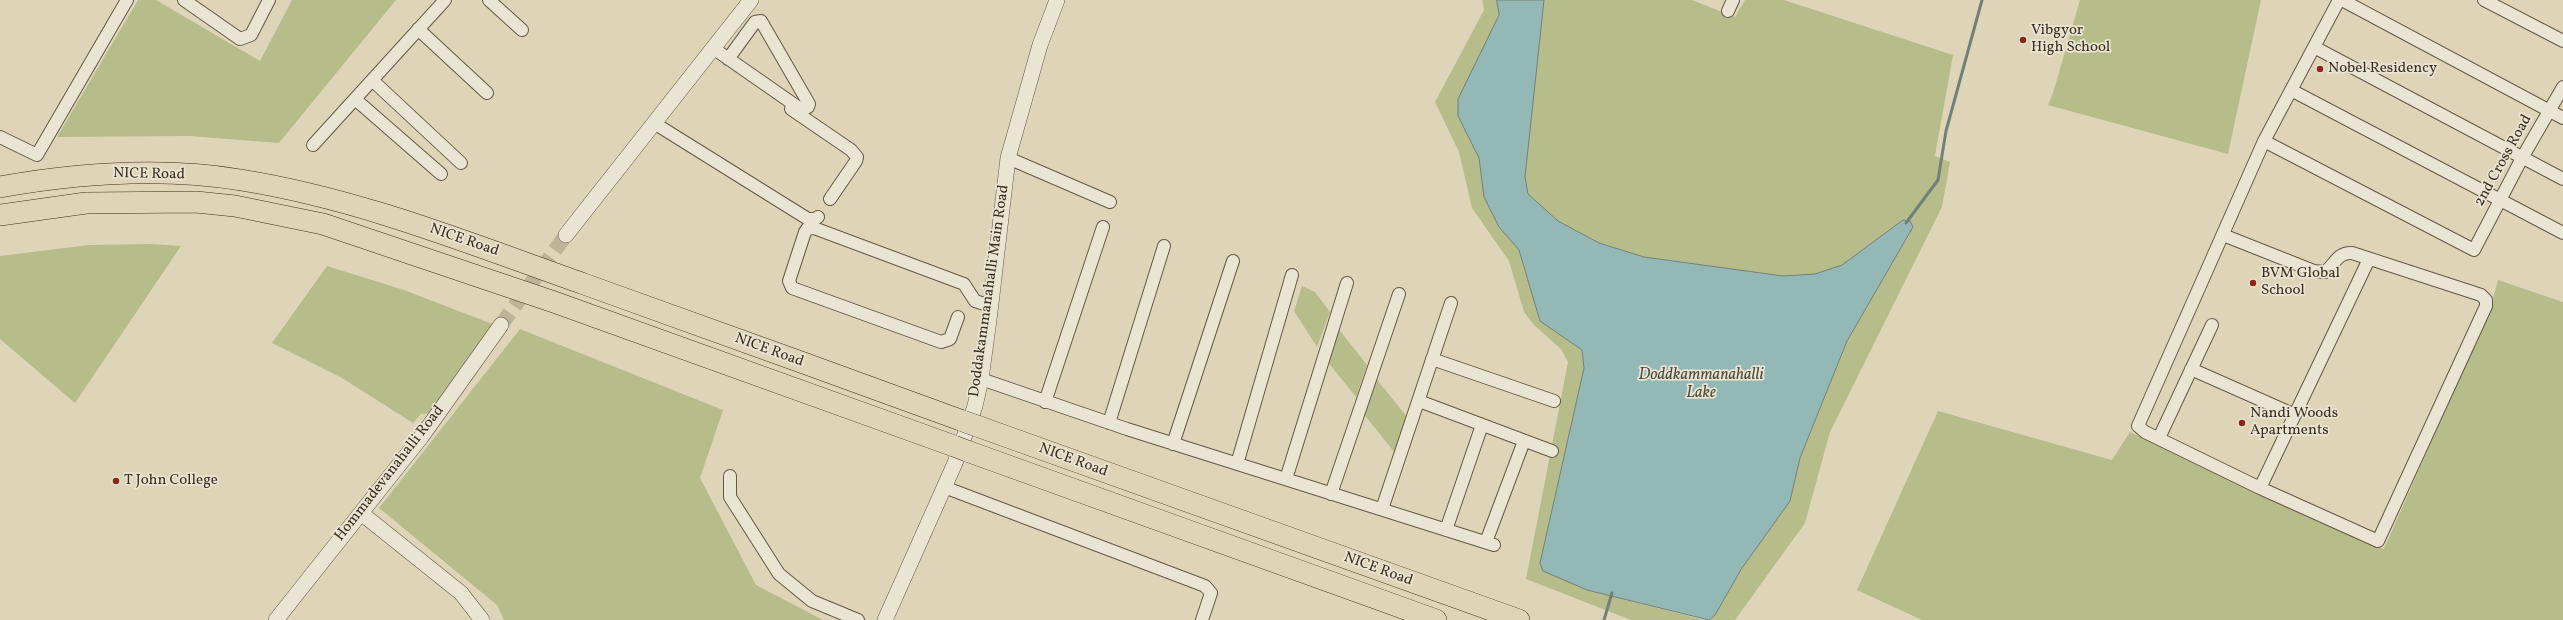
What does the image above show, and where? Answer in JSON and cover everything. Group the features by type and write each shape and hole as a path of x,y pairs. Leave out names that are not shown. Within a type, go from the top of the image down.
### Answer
{"highway":[{"name":"NICE Road","path":"0,187 80,176 159,174 238,179 322,196 468,242 970,424 1519,620"},
{"name":"NICE Road","path":"0,215 86,203 196,202 242,207 323,224 548,300 1436,620"}],"street":[{"path":"0,136 37,155 127,0"},
{"path":"184,0 240,39 251,35 270,0"},
{"path":"313,145 445,0"},
{"path":"489,0 522,30"},
{"path":"566,235 751,0"},
{"name":"Doddakammanahalli Main Road","path":"885,620 944,487 975,406 981,379 991,306 1008,158 1040,45 1057,0"},
{"path":"1728,11 1733,0"},
{"path":"2223,236 2314,271 2325,272 2344,252 2481,295 2486,300 2486,306 2380,540 2376,541 2260,488 2138,428 2170,352 2223,236 2264,141 2339,0"},
{"path":"2342,0 2563,118"},
{"path":"2484,0 2563,41"},
{"path":"711,51 728,58 802,110 808,107 809,104 761,21 755,22 728,58"},
{"path":"418,29 487,93"},
{"path":"2314,47 2563,180"},
{"path":"711,51 855,153 856,161 830,199"},
{"path":"372,80 461,163"},
{"name":"2nd Cross Road","path":"2264,141 2474,250 2522,158 2563,87"},
{"path":"2291,90 2563,233"},
{"path":"355,99 441,174"},
{"path":"654,123 808,219 815,219 818,217"},
{"path":"1008,158 1110,202"},
{"path":"1046,402 1103,227"},
{"path":"958,317 950,339 941,342 792,288 789,281 805,232 807,229 814,228 964,284 975,301 991,306"},
{"path":"1109,423 1164,246"},
{"path":"2260,488 2369,259"},
{"path":"1173,444 1233,261"},
{"path":"1237,464 1292,275"},
{"path":"1286,479 1347,283"},
{"path":"1331,494 1399,294"},
{"path":"1382,509 1451,303"},
{"name":"Hommadevanahalli Road","path":"276,620 422,436 501,325"},
{"path":"2159,438 2212,326"},
{"path":"1432,359 1554,401"},
{"path":"2191,369 2295,415"},
{"path":"981,379 1173,444 1490,543 1524,441"},
{"path":"1419,401 1552,451"},
{"path":"1446,530 1482,425"},
{"path":"730,476 730,498 779,574 812,601 858,620"},
{"path":"944,487 1205,586 1211,593 1202,620"},
{"path":"361,513 461,593 482,620"}],"green space":[{"path":"138,0 156,0 260,61 292,0 396,0 279,143 189,136 57,137"},
{"path":"1482,0 1497,0 1499,15 1458,116 1479,158 1484,197 1499,227 1519,250 1540,321 1582,350 1584,368 1540,563 1587,590 1704,620 1631,620 1526,579 1568,362 1561,349 1534,325 1524,312 1509,261 1472,208 1459,152 1435,102 1484,10"},
{"path":"1544,0 1692,0 1735,17 1745,0 1784,0 1953,55 1935,156 1950,162 1942,207 1830,432 1805,523 1735,620 1709,620 1715,615 1742,568 1790,501 1800,458 1847,341 1913,227 1910,221 1903,220 1842,265 1815,274 1783,276 1644,257 1599,243 1558,221 1528,194 1525,177"},
{"path":"2080,0 2261,0 2228,154 2048,105 2053,93"},
{"path":"151,244 181,246 75,403 0,339 0,256 89,245"},
{"path":"327,266 404,290 495,325 435,413 421,414 413,423 342,378 272,343"},
{"path":"2498,280 2563,302 2563,620 1922,620 1857,590 1938,411 2112,460 2130,432 2384,549 2491,306"},
{"path":"1302,286 1315,292 1330,312 1317,347 1294,311"},
{"path":"1338,328 1367,365 1356,397 1327,361"},
{"path":"520,329 723,410 700,478 756,585 823,620 504,620 497,605 379,508"},
{"path":"1375,377 1407,417 1395,453 1363,413"}],"water":[{"name":"Doddkammanahalli Lake","path":"1497,0 1544,0 1525,177 1528,194 1558,221 1599,243 1644,257 1783,276 1815,274 1842,265 1903,220 1910,221 1913,227 1847,341 1800,458 1790,501 1742,568 1715,615 1709,620 1587,590 1543,571 1540,563 1584,368 1582,350 1540,321 1519,250 1499,227 1484,197 1479,158 1458,116 1458,99 1499,15"}],"waterway":[{"path":"1906,223 1938,180 1946,131 1982,0"},
{"path":"1604,620 1612,593"}],"tunnel":[{"path":"501,325 566,235"}],"place":[{"name":"Vibgyor High School","path":"2023,40"},
{"name":"Nobel Residency","path":"2320,69"},
{"name":"BVM Global School","path":"2253,283"},
{"name":"Nandi Woods Apartments","path":"2242,423"},
{"name":"T John College","path":"116,481"}]}
